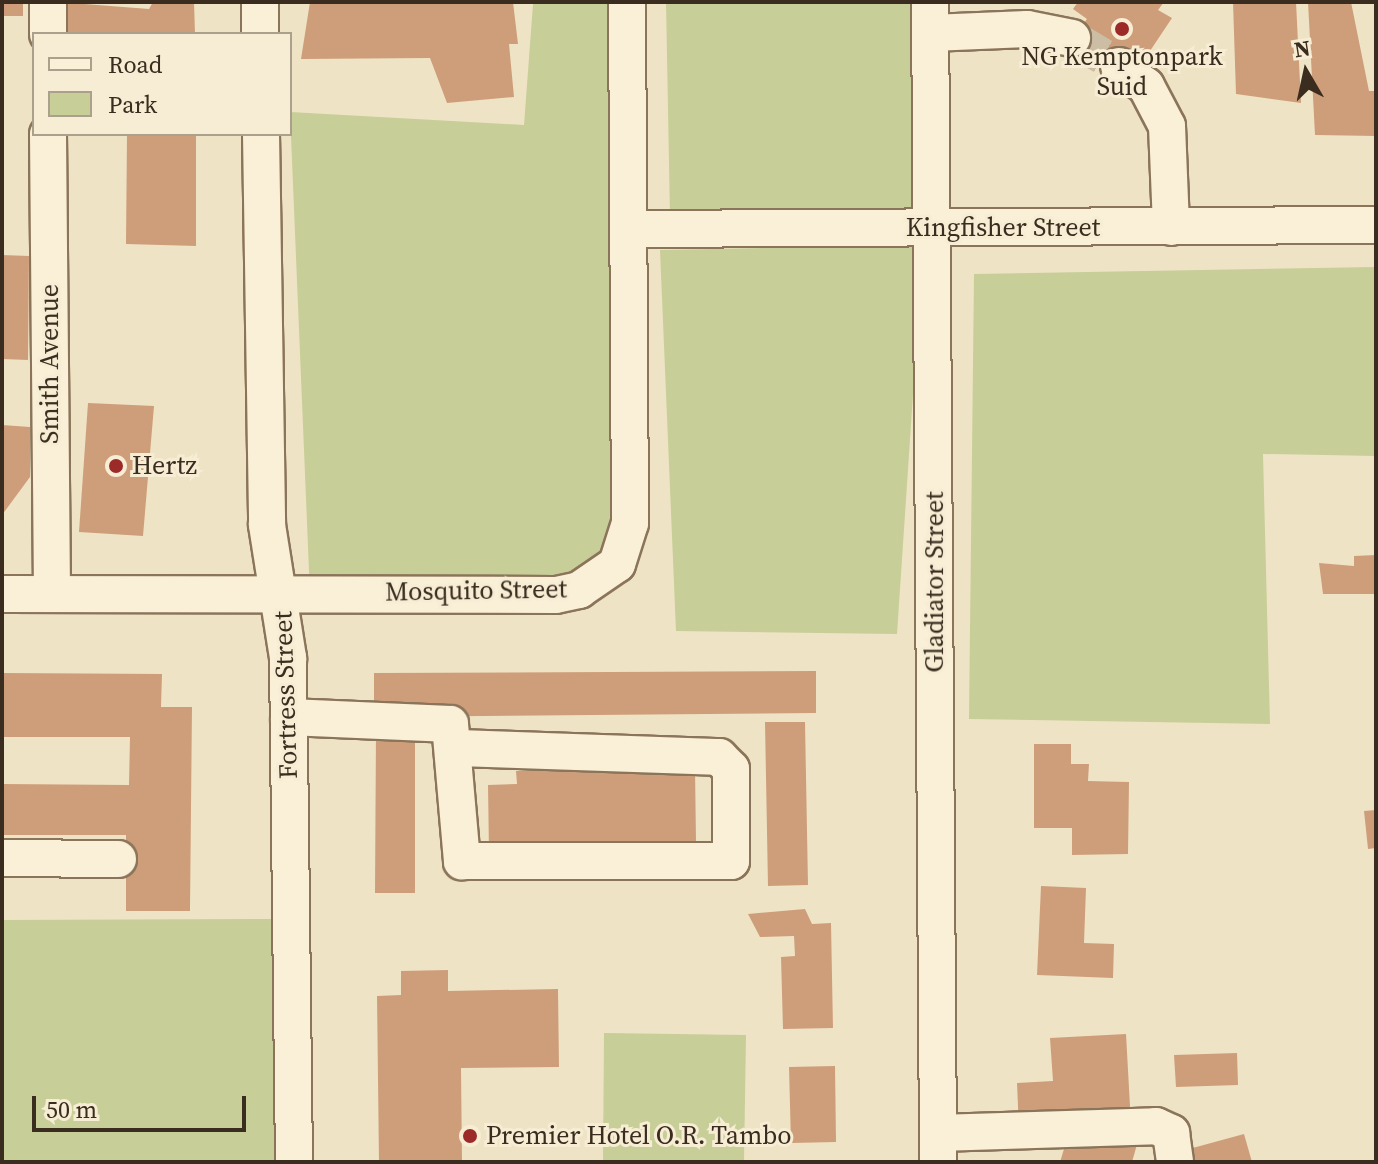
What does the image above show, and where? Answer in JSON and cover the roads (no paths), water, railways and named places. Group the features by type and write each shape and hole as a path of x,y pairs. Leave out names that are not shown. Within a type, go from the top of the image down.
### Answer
{"street":[{"path":"48,2 48,32"},
{"path":"260,2 260,32"},
{"name":"Mosquito Street","path":"2,594 281,592 556,595 600,580 617,564 625,553 630,523 627,2"},
{"path":"931,17 1072,38"},
{"name":"Gladiator Street","path":"931,17 938,1147"},
{"path":"1119,66 1146,86 1167,126 1171,227"},
{"name":"Smith Avenue","path":"48,136 52,594"},
{"name":"Fortress Street","path":"261,136 267,525 281,592 289,717 294,1162"},
{"name":"Kingfisher Street","path":"630,229 1376,225"},
{"path":"289,717 450,724 455,748 462,861 731,861 731,769 719,757 455,748"},
{"path":"2,858 118,859"},
{"path":"938,1147 1156,1126 1171,1133 1175,1162"}],"tunnel":[{"path":"1072,38 1119,66"}],"place":[{"name":"NG Kemptonpark Suid","path":"1122,29"},
{"name":"Hertz","path":"116,466"},
{"name":"Premier Hotel O.R. Tambo","path":"470,1136"}]}
